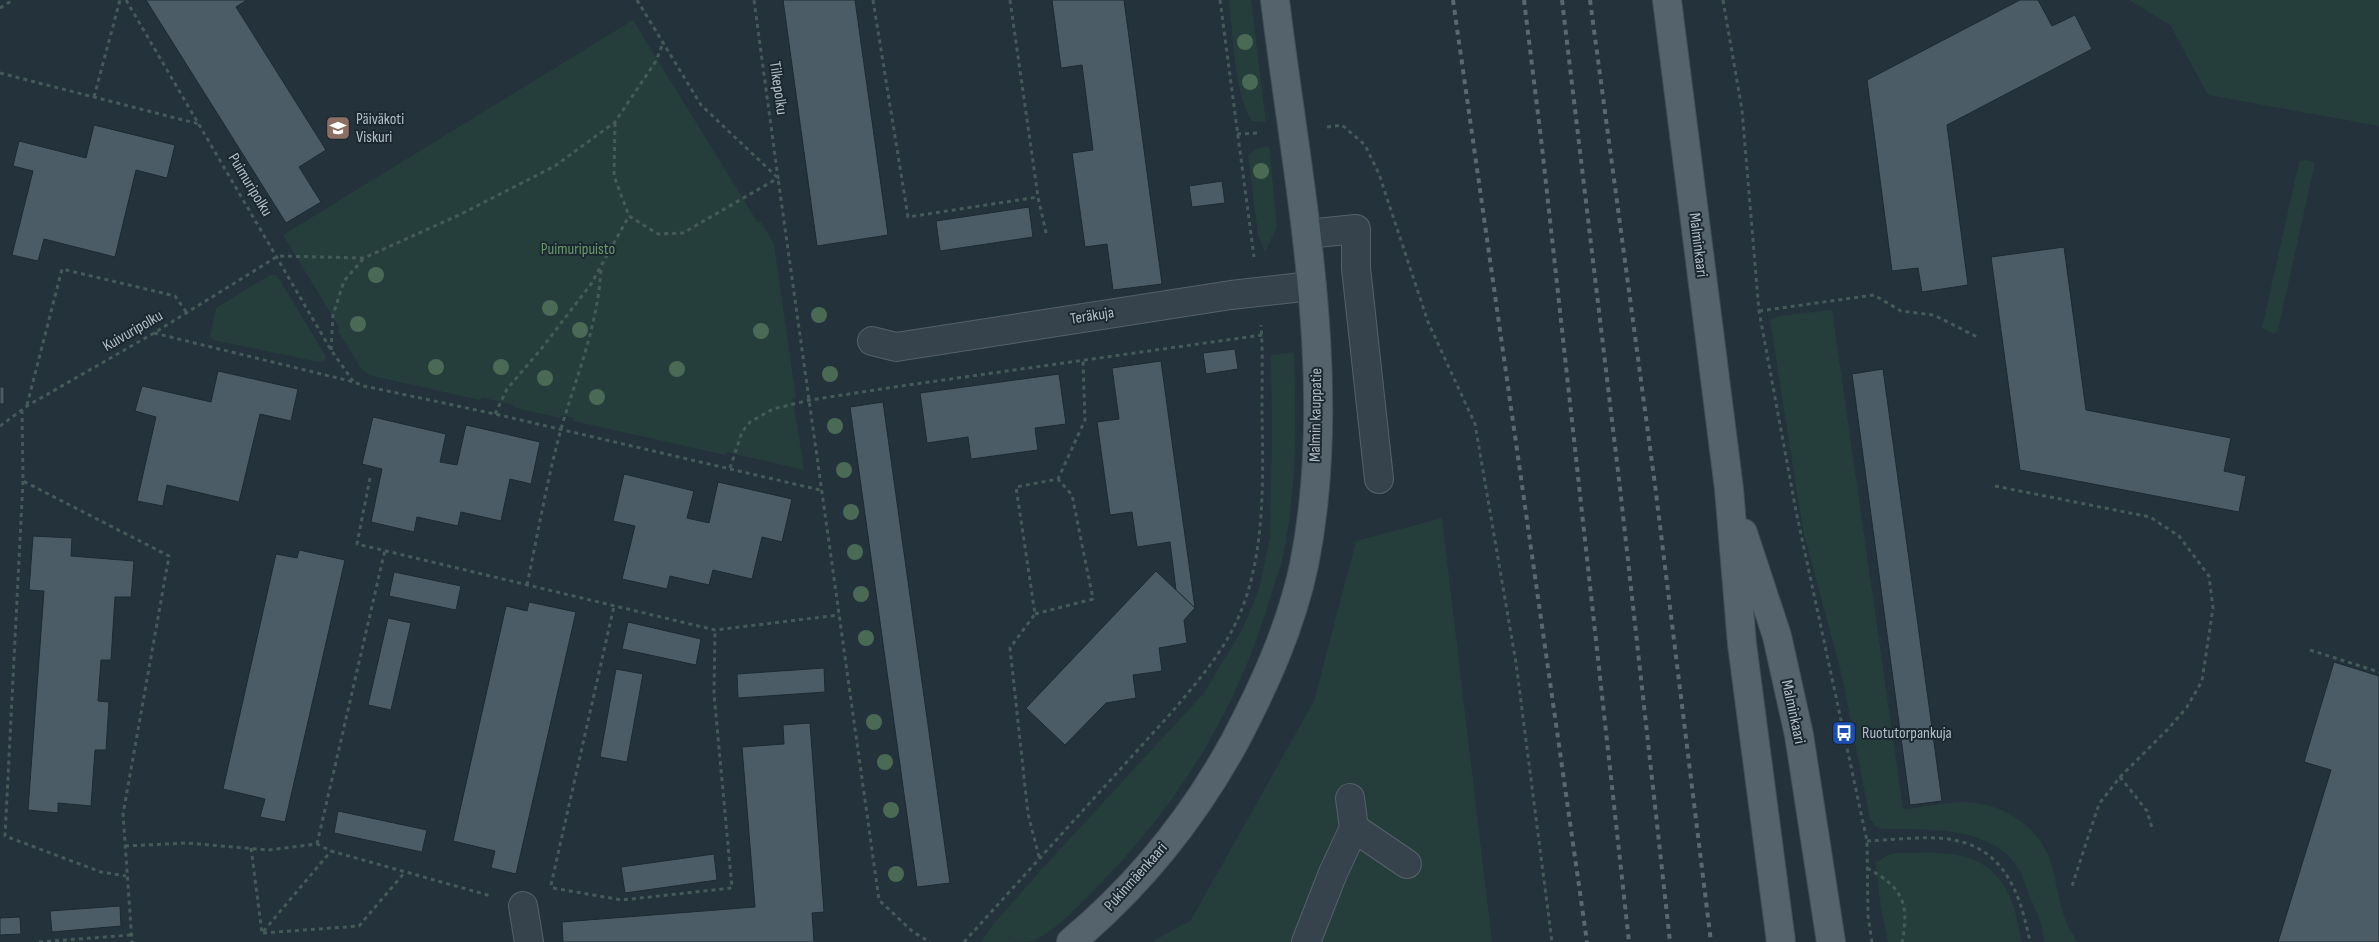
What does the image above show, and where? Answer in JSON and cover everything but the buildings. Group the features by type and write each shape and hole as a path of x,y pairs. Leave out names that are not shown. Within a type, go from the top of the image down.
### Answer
{"main road":[{"name":"Malmin kauppatie","path":"1195,807 1214,779 1256,702 1289,618 1304,566 1314,504 1319,393 1312,286 1307,234 1274,0"},
{"name":"Malminkaari","path":"1668,0 1729,489 1742,644 1781,942"},
{"name":"Malminkaari","path":"1729,489 1777,636 1799,735 1831,942"},
{"name":"Pukinmäenkaari","path":"1071,942 1098,920 1148,867 1195,807"}],"street":[{"path":"1307,234 1356,228 1356,268 1380,479"},
{"name":"Teräkuja","path":"872,340 896,347 1258,292 1312,286"},
{"path":"1306,942 1333,873 1354,828 1350,798"},
{"path":"1354,828 1407,864"},
{"path":"523,906 529,942"}],"path":[{"path":"0,8 13,0"},
{"path":"94,97 120,0"},
{"name":"Puimuripolku","path":"126,0 278,256 331,350 354,382"},
{"path":"615,122 614,176 629,216 658,234 684,233 778,178 700,105 636,0"},
{"name":"Tilkepolku","path":"754,0 810,400 820,490 879,900 913,932 930,942"},
{"path":"872,0 908,217 1038,197"},
{"path":"1010,0 1038,197 1047,237"},
{"path":"964,942 1178,704 1229,636 1242,609 1257,550 1261,518 1262,335 1251,220 1220,0"},
{"path":"1723,0 1742,110 1759,311 1796,511 1867,841 1866,867 1872,942"},
{"path":"331,350 333,315 344,280 364,258 459,215 555,166 615,122 656,61 663,43"},
{"path":"0,73 200,124"},
{"path":"495,414 507,389 542,348 601,268 629,216"},
{"path":"278,256 364,258"},
{"name":"Kuivuripolku","path":"0,426 22,409 154,333 278,256"},
{"path":"527,585 561,429 591,337 599,298 601,268"},
{"path":"27,406 62,269 174,296 187,313"},
{"path":"1759,311 1874,295 1901,311 1934,315 1979,338"},
{"path":"154,333 364,386 561,429 820,490"},
{"path":"730,468 742,432 750,422 774,409 810,400 1262,335"},
{"path":"1058,479 1085,420 1083,361"},
{"path":"5,836 22,481 22,409"},
{"path":"1475,424 1516,663 1552,942"},
{"path":"370,478 357,544 715,630 839,615"},
{"path":"1040,858 1028,814 1010,648 1035,614 1093,599 1072,495 1058,479"},
{"path":"1035,614 1016,487 1058,479"},
{"path":"22,481 169,556 123,814 132,942"},
{"path":"1995,486 2150,517 2180,536 2209,576 2213,608 2202,681 2187,707 2169,728 2120,777 2099,804 2071,890"},
{"path":"317,844 384,550"},
{"path":"614,606 550,888 622,900 732,888 714,694 715,630"},
{"path":"2310,650 2379,672"},
{"path":"2120,777 2147,811 2153,831"},
{"path":"0,835 102,872 126,876"},
{"path":"1867,841 1937,838 1964,843 1993,857 2009,878 2023,907 2030,942"},
{"path":"125,846 187,843 268,850 317,844 331,850 523,906"},
{"path":"251,848 262,933"},
{"path":"262,933 331,850"},
{"path":"1866,867 1890,882 1904,903 1906,924 1902,942"},
{"path":"262,933 359,926 405,872"},
{"path":"39,942 131,935"}],"green space":[{"path":"1229,0 1251,0 1266,122 1252,121 1241,95 1235,63"},
{"path":"2129,0 2379,0 2379,126 2208,95 2170,25"},
{"name":"Puimuripuisto","path":"633,20 758,223 761,222 774,244 796,398 793,399 804,470 727,452 725,455 573,421 574,418 562,415 560,418 483,398 479,400 369,375 360,367 338,331 339,327 283,235"},
{"path":"1269,146 1277,227 1265,252 1258,235 1248,155 1258,148"},
{"path":"2305,160 2315,162 2278,331 2274,334 2262,328 2299,162"},
{"path":"270,275 276,275 279,279 324,353 326,357 324,361 319,362 213,340 210,336 216,308"},
{"path":"1832,310 1903,809 1956,802 1977,803 2005,812 2028,827 2046,850 2065,919 2078,942 2044,942 2039,918 2021,873 2009,857 1994,846 1977,838 1959,833 1939,830 1882,829 1875,826 1870,819 1842,676 1803,530 1770,320 1779,316"},
{"path":"1294,352 1294,470 1285,547 1260,631 1244,672 1225,711 1181,786 1155,821 1127,855 1075,909 1059,924 1034,941 981,942 991,927 1041,870 1204,693 1243,628 1259,589 1270,537 1271,355"},
{"path":"1442,518 1492,942 1152,942 1191,920 1314,701 1356,541"},
{"path":"1895,853 1946,853 1976,861 1989,869 2000,880 2010,897 2022,942 1888,942 1881,908 1876,863 1884,857"}],"railway":[{"path":"1453,0 1587,942"},
{"path":"1524,0 1542,147 1629,942"},
{"path":"1562,0 1620,488 1670,942"},
{"path":"1590,0 1655,485 1711,942"}],"place":[{"name":"Päiväkoti Viskuri","path":"338,128"},
{"name":"Ruotutorpankuja","path":"1844,733"}]}
